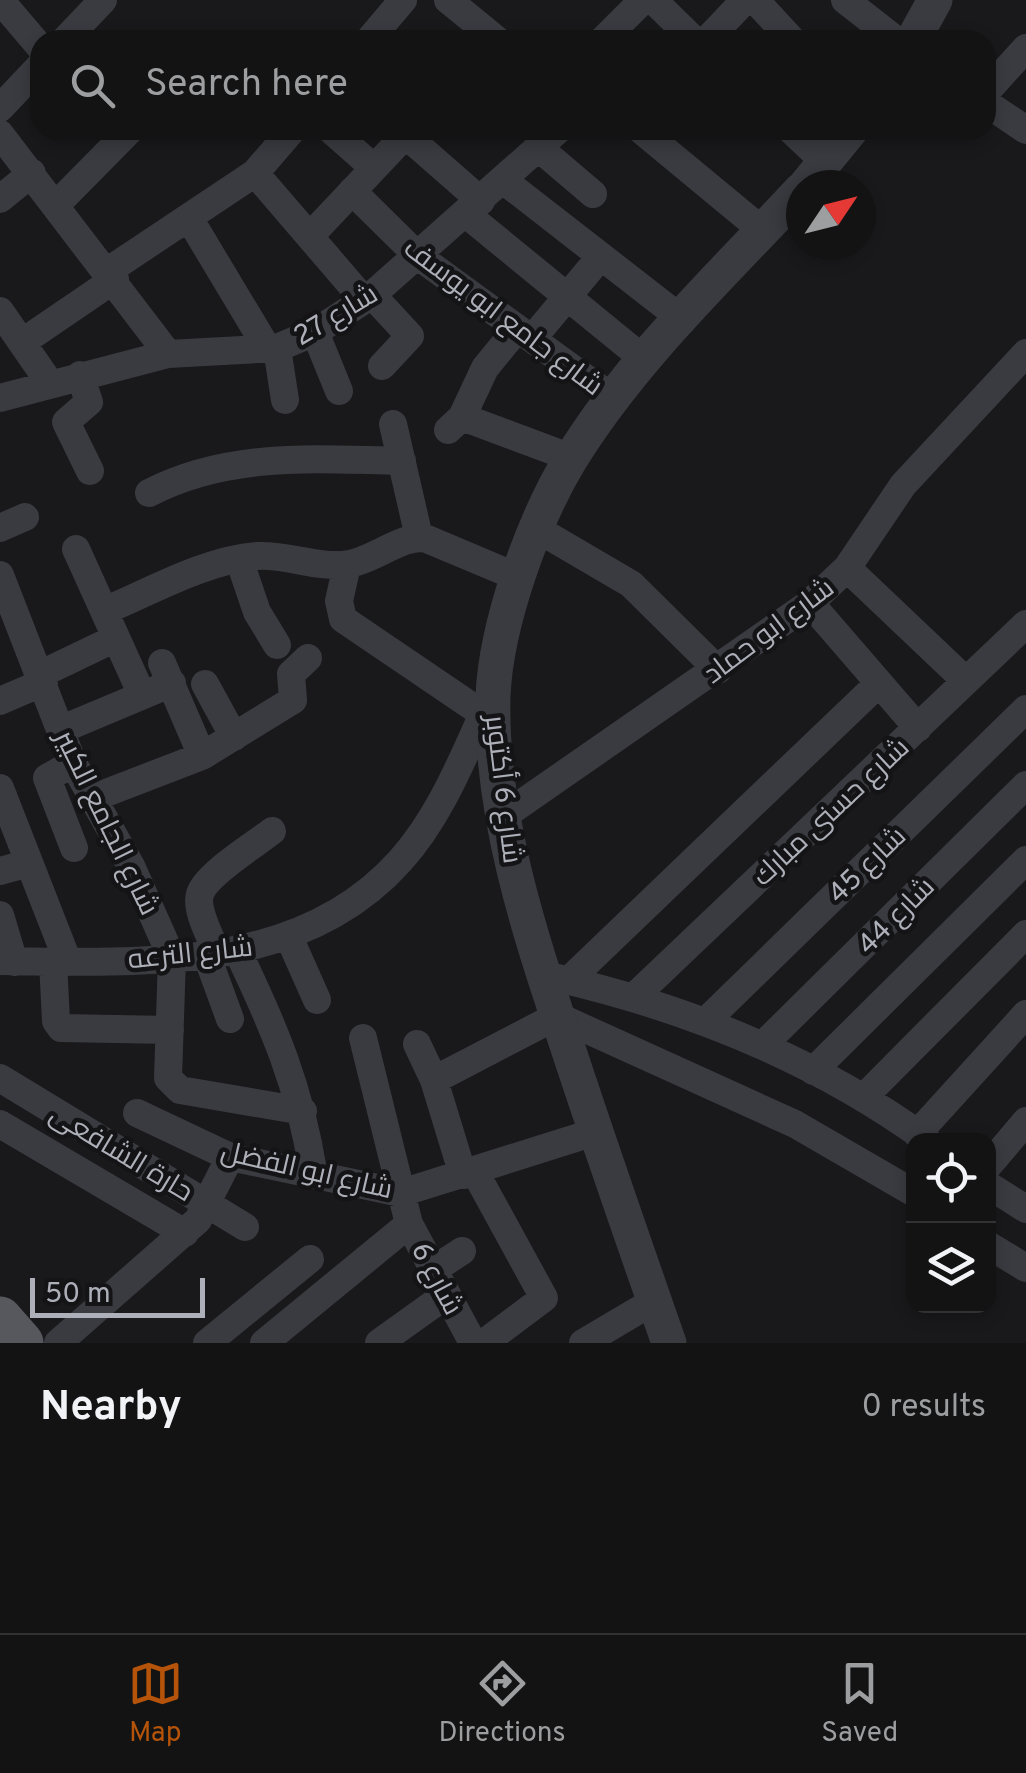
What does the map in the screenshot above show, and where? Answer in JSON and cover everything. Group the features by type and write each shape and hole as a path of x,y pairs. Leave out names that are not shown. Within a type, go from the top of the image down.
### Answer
{"main road":[{"path":"0,1319 21,1343"}],"street":[{"path":"0,0 30,35"},
{"path":"74,30 103,0"},
{"path":"378,30 403,0"},
{"path":"448,0 484,30"},
{"path":"613,30 644,0"},
{"path":"653,0 673,30"},
{"path":"717,30 745,0"},
{"path":"755,0 783,30"},
{"path":"845,0 883,30"},
{"path":"918,30 935,0"},
{"path":"996,81 1026,48"},
{"path":"0,108 30,76"},
{"path":"996,110 1026,130"},
{"path":"0,134 112,275 168,354"},
{"path":"56,204 120,140"},
{"path":"24,341 189,218 255,174 284,140"},
{"path":"343,140 374,168"},
{"path":"310,236 398,140"},
{"path":"412,140 473,208 566,297 646,361"},
{"name":"شارع 27","path":"0,398 49,382 168,354 272,348 315,332 368,297 418,256 547,140"},
{"path":"549,140 593,194"},
{"path":"654,140 763,230"},
{"path":"796,140 808,170"},
{"name":"شارع 6 أكتوبر","path":"818,170 843,140"},
{"path":"0,199 32,173"},
{"path":"255,174 368,297 410,336 382,366"},
{"path":"503,180 683,320"},
{"name":"شارع جامع ابو يوسف","path":"352,191 418,256 613,398"},
{"name":"شارع 6 أكتوبر","path":"668,1343 557,1016 555,977 520,897 488,703 520,578 537,529 572,458 613,398 786,206"},
{"path":"189,218 272,348 285,400"},
{"path":"572,458 455,423 485,368 566,297 601,256"},
{"path":"0,311 49,382"},
{"path":"315,332 339,391"},
{"name":"شارع ابو حماد","path":"505,816 810,602 848,568 903,485 1026,353"},
{"path":"80,375 89,402 66,422 90,471"},
{"path":"392,424 419,537"},
{"path":"148,492 208,468 298,458 402,461"},
{"path":"537,529 631,584 718,670"},
{"path":"104,611 239,559 292,557 347,564 380,556 419,537 520,578"},
{"path":"76,549 142,695"},
{"path":"239,559 257,612 277,645"},
{"path":"347,564 339,602 344,619 488,703"},
{"path":"848,568 966,681"},
{"name":"شارع الجامع الكبير","path":"0,575 43,678 72,764 138,880 172,958"},
{"path":"810,602 876,685 918,728"},
{"name":"شارع حسنى مبارك","path":"634,997 1026,624"},
{"path":"0,701 116,638"},
{"path":"93,798 202,756 293,700 290,674 308,658"},
{"path":"60,730 142,695 167,673 202,756"},
{"path":"205,684 234,738"},
{"path":"555,977 876,685"},
{"name":"شارع الترعه","path":"7,962 221,954 288,937 355,902 401,860 436,808 488,703"},
{"name":"شارع 45","path":"707,1020 1026,709"},
{"path":"72,764 47,778 74,848"},
{"name":"شارع 44","path":"764,1044 1026,785"},
{"path":"0,788 61,962 56,1021 61,1028 170,1030"},
{"path":"272,830 208,880 200,894 200,908 221,954 286,1056 304,1111 313,1171"},
{"path":"813,1070 1026,860"},
{"path":"0,871 29,863"},
{"path":"0,916 7,962"},
{"path":"863,1098 1026,934"},
{"path":"288,937 317,1000"},
{"path":"221,954 230,1019"},
{"path":"172,958 168,1078 173,1087 304,1111"},
{"path":"555,977 707,1020 764,1044 863,1098 916,1133"},
{"path":"925,1133 1026,1014"},
{"path":"434,1080 557,1016 795,1124 906,1188"},
{"name":"شارع 6","path":"363,1038 410,1224 473,1343"},
{"path":"418,1044 469,1173 544,1298 484,1343"},
{"name":"حارة الشافعى","path":"0,1078 245,1226"},
{"name":"شارع ابو الفضل","path":"137,1113 230,1157 401,1192 595,1132"},
{"path":"996,1157 1026,1121"},
{"path":"0,1124 185,1234"},
{"path":"58,1343 185,1234 209,1205 230,1157"},
{"path":"996,1190 1026,1209"},
{"path":"264,1343 410,1224"},
{"path":"996,1250 1026,1268"},
{"path":"379,1343 440,1283 462,1251"},
{"path":"195,1339 310,1260"},
{"path":"583,1343 654,1301"}]}
